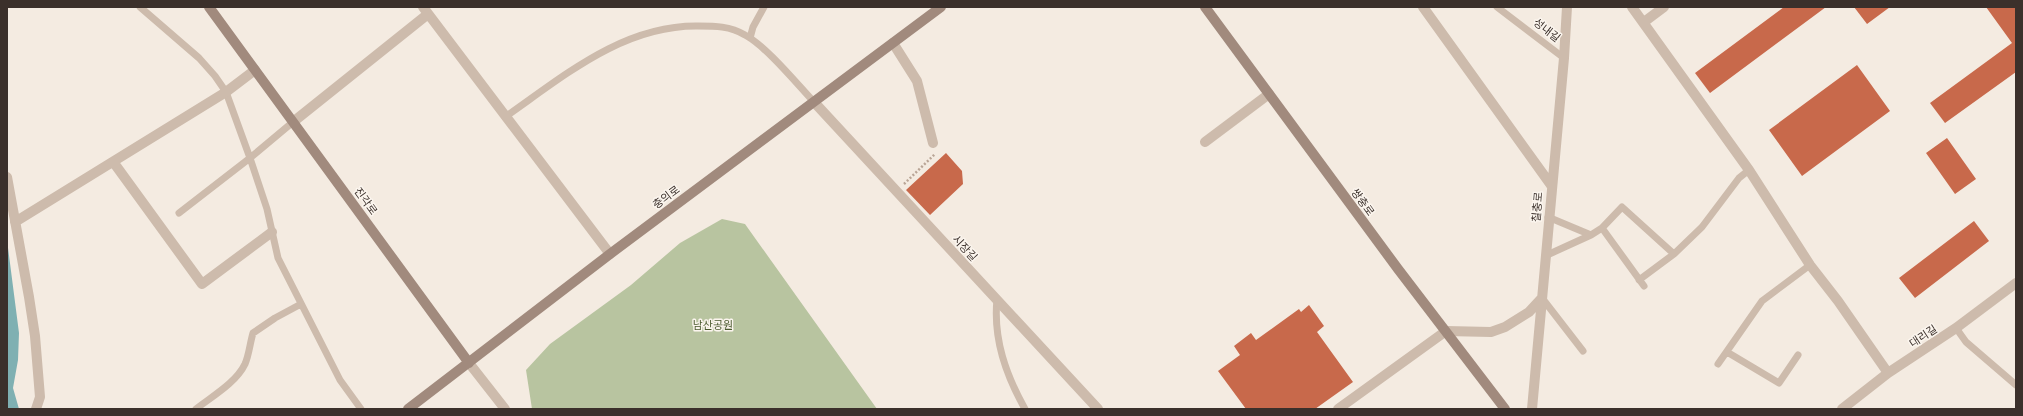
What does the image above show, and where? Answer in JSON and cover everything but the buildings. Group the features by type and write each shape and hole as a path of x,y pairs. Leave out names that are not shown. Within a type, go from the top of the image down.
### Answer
{"street":[{"name":"진각로","path":"209,7 469,363 505,409"},
{"name":"충의로","path":"408,409 610,254 941,7"},
{"name":"쌍충로","path":"1205,7 1398,269 1505,409"},
{"path":"1423,7 1552,185"},
{"name":"칠충로","path":"1532,409 1548,217 1564,58 1567,7"},
{"path":"1632,7 1749,170 1810,265 1838,301 1888,373"},
{"path":"1644,22 1664,7"},
{"path":"293,122 425,10 610,254"},
{"path":"893,43 917,81 934,143"},
{"path":"15,222 114,163 226,92 255,70"},
{"path":"1205,142 1269,94"},
{"name":"시장길","path":"814,102 1098,409"},
{"path":"114,163 202,284 272,232"},
{"path":"7,177 29,296 40,397 36,409"},
{"name":"대리길","path":"1842,409 1888,373 1956,328 2016,283"},
{"path":"1338,409 1446,331 1485,332 1505,327 1529,312 1542,298"}],"lane":[{"path":"140,7 199,58 226,92 250,158 272,232 278,258 340,380 361,409"},
{"path":"750,38 753,27 764,7"},
{"name":"성내길","path":"1497,7 1564,58"},
{"path":"505,117 597,55 635,36 672,27 718,26 730,28 750,38 814,102"},
{"path":"179,213 250,158 293,122"},
{"path":"1602,228 1642,283 1702,227 1740,178 1749,170"},
{"path":"1545,256 1591,235 1602,228 1622,207 1674,254"},
{"path":"1548,217 1591,235"},
{"path":"1718,364 1762,301 1810,265"},
{"path":"1542,298 1583,351"},
{"path":"996,299 996,330 1002,361 1015,392 1025,409"},
{"path":"196,409 242,370 253,334 275,318 302,304"},
{"path":"1956,328 1966,342 2016,385"},
{"path":"1727,352 1779,383 1798,355"}],"path":[{"path":"896,191 939,150 934,143"}],"green space":[{"name":"남산공원","path":"722,219 745,224 877,409 532,409 526,370 550,344 631,285 680,243"}],"water":[{"path":"7,240 19,333 18,360 13,388 19,409 7,409"}]}
